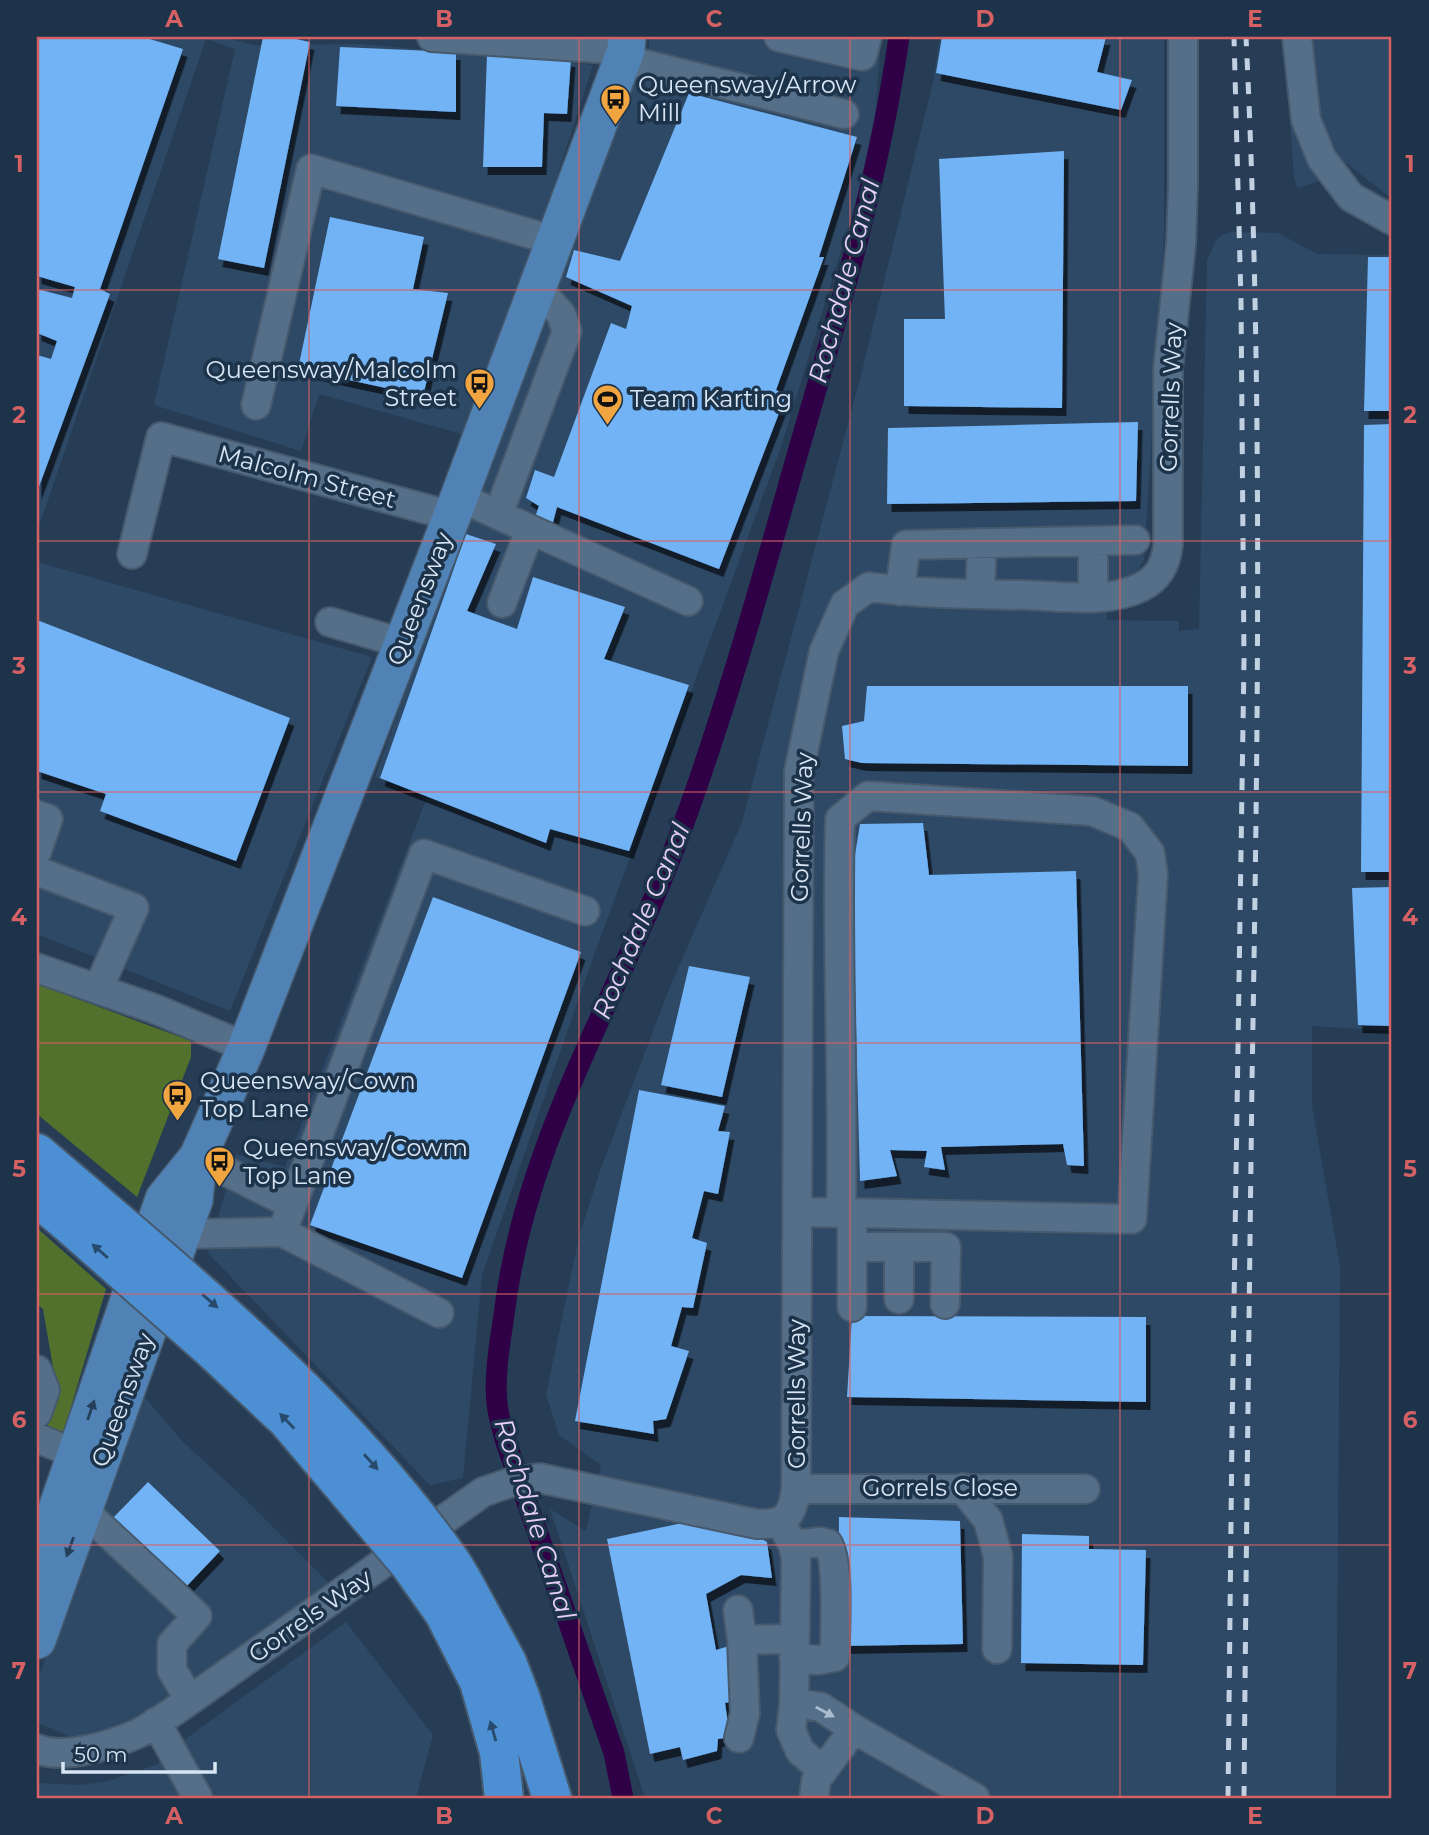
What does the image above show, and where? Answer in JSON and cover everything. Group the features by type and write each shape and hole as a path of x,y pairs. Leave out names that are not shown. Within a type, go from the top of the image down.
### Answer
{"highway":[{"path":"37,1153 76,1208 225,1314 325,1410 387,1480 450,1560 499,1752 504,1798"},
{"path":"37,1197 76,1208"},
{"path":"465,1618 506,1662 520,1696 546,1788"}],"main road":[{"name":"Queensway","path":"37,1640 83,1510 88,1459 164,1199 198,1157 245,1051 456,507 625,49"},
{"name":"Queensway","path":"37,1567 88,1459 182,1234 194,1200 198,1157"}],"street":[{"path":"432,37 625,49 844,114"},
{"path":"779,37 862,56 867,37"},
{"name":"Gorrells Way","path":"787,1533 796,1489 799,771 824,650 845,604 869,587 900,591 1093,597 1130,591 1141,587 1158,574 1167,557 1168,369 1181,244 1182,37"},
{"path":"1297,37 1306,120 1322,159 1351,197 1392,220"},
{"path":"256,405 311,169 555,241"},
{"path":"498,515 567,331 561,314 537,288"},
{"name":"Malcolm Street","path":"132,554 161,437 498,515 688,601"},
{"path":"502,603 530,530"},
{"path":"900,591 906,545 1135,540"},
{"path":"1093,541 1093,597"},
{"path":"980,594 982,543"},
{"path":"330,622 402,643"},
{"path":"798,1212 846,1213 1132,1219 1153,875 1150,853 1130,827 1092,810 868,796 841,819 839,872 842,1159 846,1213 853,1247 852,1307"},
{"path":"37,815 48,819 37,851"},
{"path":"282,1232 424,854 585,911"},
{"path":"37,871 134,908 98,989"},
{"path":"37,968 155,1009 229,1040 245,1051"},
{"path":"198,1157 291,1204"},
{"path":"182,1234 282,1232 439,1313"},
{"path":"853,1247 946,1247 946,1304"},
{"path":"899,1247 899,1300"},
{"path":"37,1370 45,1390 37,1413"},
{"path":"37,1438 88,1459"},
{"name":"Gorrels Way","path":"37,1749 54,1753 93,1749 140,1732 190,1700 483,1492 509,1483 539,1478 757,1524 787,1533"},
{"path":"962,1488 988,1520 998,1556 997,1649"},
{"name":"Gorrels Close","path":"796,1489 1084,1489"},
{"path":"83,1510 197,1616 172,1644 172,1670 190,1700"},
{"path":"787,1533 796,1558 794,1703 791,1730 800,1751 822,1770"},
{"path":"742,1640 835,1657 832,1551 828,1544 787,1533"},
{"path":"738,1610 745,1713 738,1738"},
{"path":"794,1703 821,1707 854,1729 975,1798"},
{"path":"156,1722 198,1798"},
{"path":"814,1798 816,1780 854,1729"}],"shaded area":[{"path":"37,37 223,37 254,45 362,44 593,65 544,217 462,434 319,394 301,451 154,405 235,49 206,39 37,532"},
{"path":"649,37 881,37 873,146 782,444 593,958 482,1275 463,1478 430,1485 208,1253 236,1154 285,1167 427,797 375,777 471,509 649,49"},
{"path":"940,37 1164,37 1164,241 1144,560 1133,578 1107,582 1107,620 1179,621 1179,631 1199,629 1207,261 1215,242 1222,235 1232,232 1278,233 1317,254 1392,255 1392,1031 1312,1026 1312,1106 1340,1266 1336,1798 645,1798 550,1509 586,1531 601,1465 559,1435 546,1394 580,1233 601,1168 669,989 742,822 861,375 933,82"},
{"path":"1284,37 1392,37 1392,199 1346,163 1323,180 1297,188"},
{"path":"37,562 372,657 230,1011 37,934"},
{"path":"142,1394 182,1441 242,1496 329,1583 207,1679 147,1717 103,1735 71,1737 39,1724 37,1681"},
{"path":"346,1622 433,1735 416,1798 37,1798 37,1783 81,1785 108,1781 156,1765 180,1743"}],"green space":[{"path":"37,984 191,1041 191,1057 137,1197 37,1114"},
{"path":"37,1228 106,1289 62,1437 47,1431 55,1379 43,1309 37,1304"}],"building":[{"path":"37,37 143,37 183,49 100,289 110,294 37,492 37,355 51,359 57,341 37,333 37,289 72,298 75,287 37,276"},
{"path":"263,37 287,37 310,42 264,268 218,259"},
{"path":"942,37 1106,37 1097,72 1132,80 1121,110 936,73"},
{"path":"340,47 456,52 456,112 336,106"},
{"path":"487,54 571,59 567,114 544,113 542,167 483,167"},
{"path":"689,93 857,137 819,257 824,257 776,390 786,395 719,569 557,507 552,526 534,520 539,506 526,498 535,470 554,477 611,323 626,329 632,306 566,277 574,250 620,261"},
{"path":"1064,151 1062,408 904,406 904,319 945,319 939,159"},
{"path":"330,217 424,237 413,289 448,293 423,396 298,369"},
{"path":"1368,257 1392,257 1392,411 1364,411"},
{"path":"1138,422 1136,501 887,504 888,428"},
{"path":"1392,424 1392,872 1361,872 1364,425"},
{"path":"466,534 496,544 467,611 517,629 533,577 625,607 604,659 689,685 629,851 550,829 546,843 380,778"},
{"path":"37,620 290,718 236,861 100,811 106,794 37,771"},
{"path":"867,686 1188,686 1188,766 862,763 845,759 842,726 864,721"},
{"path":"923,823 929,875 1076,871 1084,1166 1067,1165 1063,1144 941,1147 945,1170 924,1167 927,1151 890,1150 897,1176 860,1181 852,873 860,824"},
{"path":"1392,887 1392,1026 1358,1025 1352,888"},
{"path":"433,897 581,952 462,1278 310,1225"},
{"path":"689,966 750,977 722,1097 661,1085"},
{"path":"639,1090 725,1106 718,1131 730,1132 718,1194 704,1191 692,1238 707,1243 693,1308 682,1307 671,1346 689,1351 666,1419 653,1421 654,1434 575,1421"},
{"path":"852,1316 1146,1317 1146,1402 847,1397"},
{"path":"148,1482 220,1551 182,1591 110,1521"},
{"path":"839,1517 960,1521 963,1644 838,1646"},
{"path":"727,1519 767,1542 772,1578 741,1575 706,1594 716,1650 729,1646 739,1700 725,1703 730,1737 718,1739 717,1751 683,1760 680,1747 650,1754 607,1539 687,1522"},
{"path":"1022,1534 1089,1536 1089,1549 1146,1550 1143,1665 1021,1663"}],"waterway":[{"name":"Rochdale Canal","path":"623,1798 614,1753 500,1421 496,1381 504,1315 515,1252 531,1190 552,1131 678,839 727,695 856,246 891,90 899,37"}],"railway":[{"path":"1228,1798 1244,660 1241,301 1234,37"},
{"path":"1244,1798 1258,559 1255,298 1246,37"}],"place":[{"name":"Queensway/Arrow Mill","path":"615,126"},
{"name":"Queensway/Malcolm Street","path":"480,411"},
{"name":"Team Karting","path":"607,426"},
{"name":"Queensway/Cown Top Lane","path":"177,1122"},
{"name":"Queensway/Cowm Top Lane","path":"220,1189"}]}
